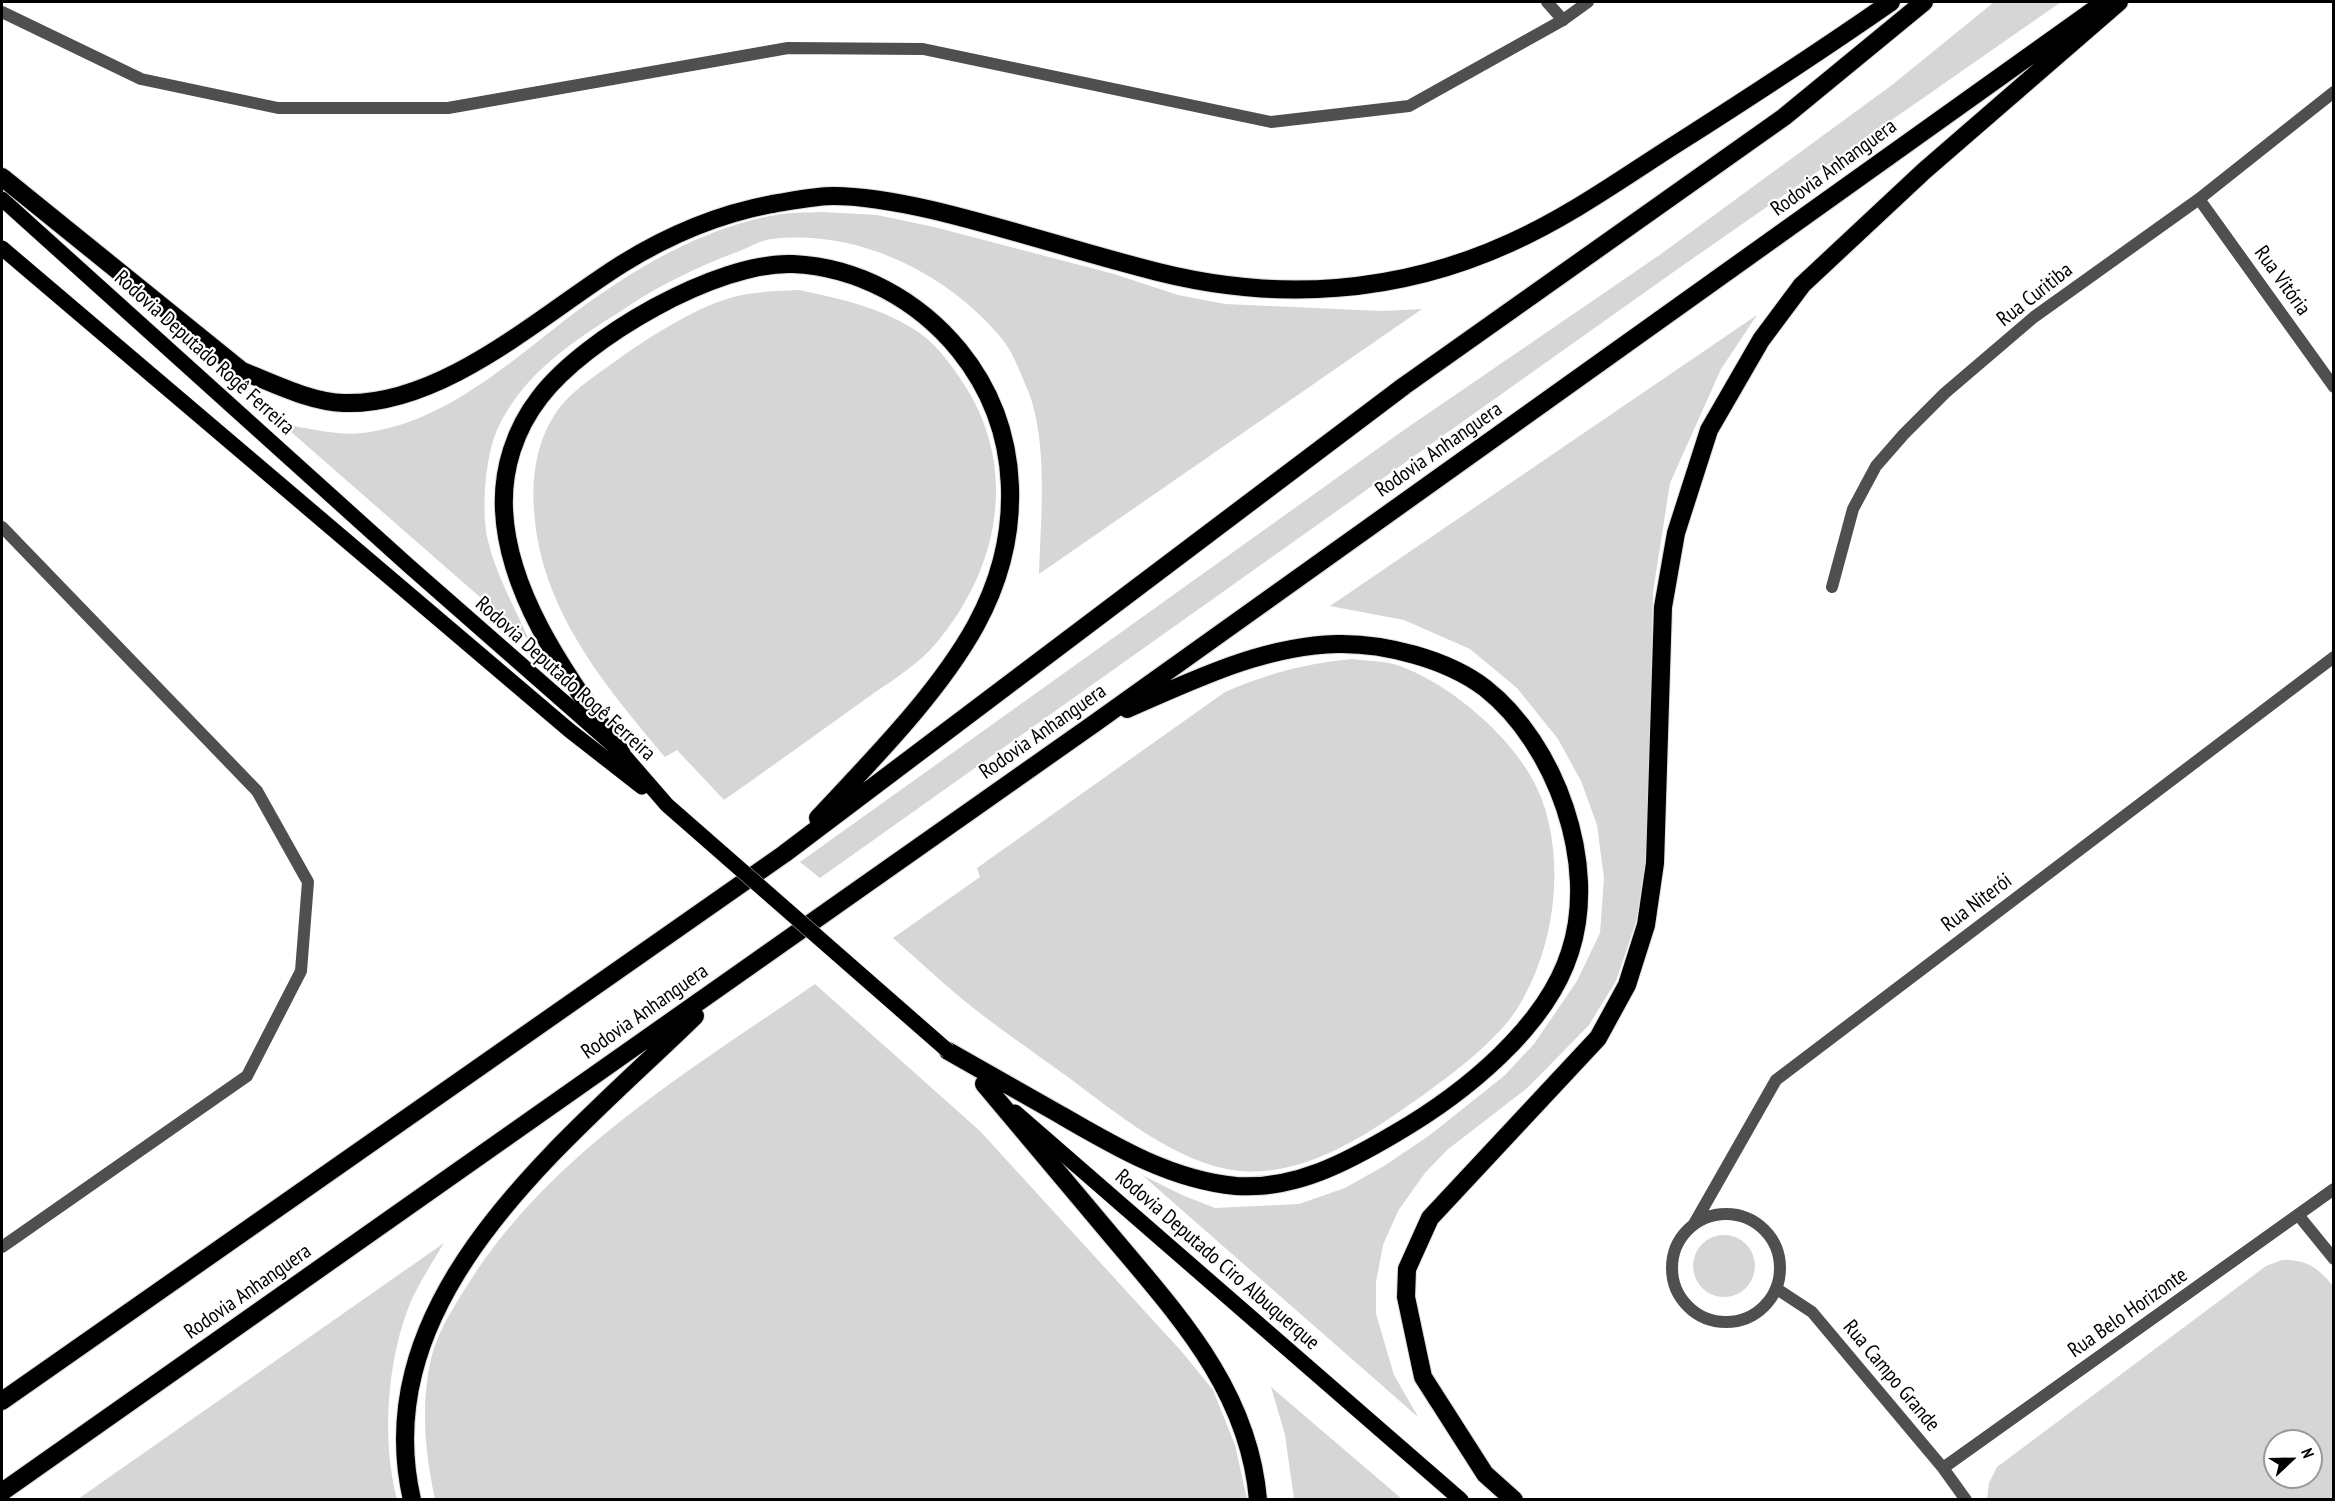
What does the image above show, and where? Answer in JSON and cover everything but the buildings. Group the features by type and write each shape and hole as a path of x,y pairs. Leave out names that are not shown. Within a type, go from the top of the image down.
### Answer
{"highway":[{"path":"2,177 242,371 289,389 339,403 380,402 424,389 471,365 626,262 696,225 769,204 834,196 901,204 957,216 1161,273 1227,285 1291,290 1344,288 1402,281 1459,263 1512,242 1575,209 1796,68 1891,2"},
{"path":"2,1401 784,855 1404,386 1784,117 1924,2"},
{"name":"Rodovia Anhanguera","path":"2,1492 1095,723 2105,2"},
{"path":"1514,1500 1485,1474 1423,1377 1406,1297 1407,1269 1430,1218 1598,1038 1627,985 1646,925 1655,862 1663,607 1676,533 1709,430 1761,340 1802,285 1924,171 2119,2"},
{"path":"621,752 558,663 531,608 512,554 504,510 504,485 510,453 524,419 548,387 588,351 681,294 722,275 790,264 822,267 854,275 886,289 918,309 946,334 984,386 998,418 1008,451 1011,514 1007,542 997,579 976,625 954,659 874,758 784,855"},
{"path":"948,1051 1121,1150 1155,1165 1213,1183 1240,1186 1271,1185 1299,1179 1350,1159 1414,1123 1449,1098 1490,1065 1518,1036 1544,1004 1560,975 1570,952 1577,923 1576,854 1570,822 1543,759 1517,719 1483,687 1433,660 1381,647 1336,644 1291,650 1230,665 1095,723"},
{"path":"412,1500 405,1463 410,1384 419,1350 434,1312 449,1283 524,1183 734,978"},
{"path":"984,1084 1189,1328 1227,1391 1251,1458 1258,1500"}],"main road":[{"name":"Rodovia Deputado Rogê Ferreira","path":"2,199 409,566 621,752 667,805"},
{"name":"Rodovia Deputado Rogê Ferreira","path":"2,248 569,730 667,805"},
{"name":"Rodovia Deputado Ciro Albuquerque","path":"667,805 1461,1500"}],"street":[{"path":"1547,2 1563,20"},
{"path":"2,12 141,79 279,108 448,108 788,48 923,49 1270,122 1408,106 1563,20 1588,2"},
{"name":"Rua Curitiba","path":"1832,587 1853,509 1876,466 1945,393 2034,317 2199,199 2334,92"},
{"name":"Rua Vitória","path":"2199,199 2334,387"},
{"path":"2,527 257,791 308,882 301,971 247,1076 2,1247"},
{"name":"Rua Niterói","path":"1694,1224 1776,1080 2334,657"},
{"name":"Rua Belo Horizonte","path":"1943,1468 2334,1189"},
{"path":"1733,1214 1752,1220 1767,1232 1777,1250 1780,1269 1777,1289 1765,1305 1749,1317 1730,1322 1710,1320 1693,1311 1679,1295 1672,1276 1673,1257 1681,1238 1694,1224 1712,1215 1733,1214"},
{"path":"2299,1216 2334,1259"},
{"name":"Rua Campo Grande","path":"1777,1289 1812,1312 1943,1468 1966,1500"}],"shaded area":[{"path":"1994,2 2061,2 1672,273 820,878 800,862 1401,432 1661,254 1892,85"},
{"path":"822,212 877,215 934,227 1114,274 1178,295 1225,304 1381,311 1422,309 1039,574 1042,482 1039,435 1029,393 1003,340 981,316 956,295 929,276 900,261 869,249 837,241 805,238 772,239 760,242 669,282 589,332 537,374 508,409 497,430 487,470 486,529 496,566 529,640 282,424 332,433 353,434 396,426 427,415 485,381 592,300 634,272 680,247 751,220 782,214"},
{"path":"799,290 847,301 892,317 921,334 941,353 967,389 983,421 992,453 996,486 994,519 987,552 975,583 959,613 930,650 901,674 724,800 677,750 665,757 598,673 579,643 548,580 539,546 534,510 535,472 543,437 561,406 585,383 630,351 681,320 718,302 747,294"},
{"path":"1757,315 1721,369 1670,483 1653,592 1647,858 1636,922 1616,981 1589,1025 1550,1065 1526,1089 1447,1150 1425,1173 1398,1211 1383,1245 1376,1282 1376,1314 1394,1375 1418,1417 1142,1175 1215,1208 1299,1204 1345,1188 1384,1166 1430,1135 1504,1076 1534,1044 1577,981 1600,933 1604,878 1597,825 1581,781 1558,739 1517,688 1470,649 1404,620 1330,606"},
{"path":"1352,659 1395,664 1421,675 1463,702 1501,737 1518,757 1541,797 1549,823 1554,877 1553,905 1548,933 1530,985 1517,1009 1493,1038 1460,1067 1425,1094 1358,1138 1321,1157 1281,1169 1240,1171 1192,1158 1126,1120 1000,1028 962,999 893,938 980,877 977,868 1225,692 1287,670"},
{"path":"815,984 980,1131 1182,1352 1213,1390 1235,1445 1247,1499 435,1499 425,1427 428,1373 439,1335 472,1278 506,1232 544,1190 585,1151 674,1081"},
{"path":"1724,1235 1741,1240 1746,1244 1750,1249 1755,1266 1750,1283 1746,1288 1741,1292 1724,1297 1707,1292 1702,1288 1698,1283 1693,1266 1698,1249 1702,1244 1707,1240"},
{"path":"444,1243 412,1299 397,1346 392,1372 389,1398 389,1451 397,1499 78,1499"},
{"path":"2282,1260 2305,1263 2322,1274 2333,1286 2333,1499 1987,1499 1989,1483 1997,1467 2266,1266"},
{"path":"1271,1387 1402,1499 1294,1499 1285,1435"}]}
